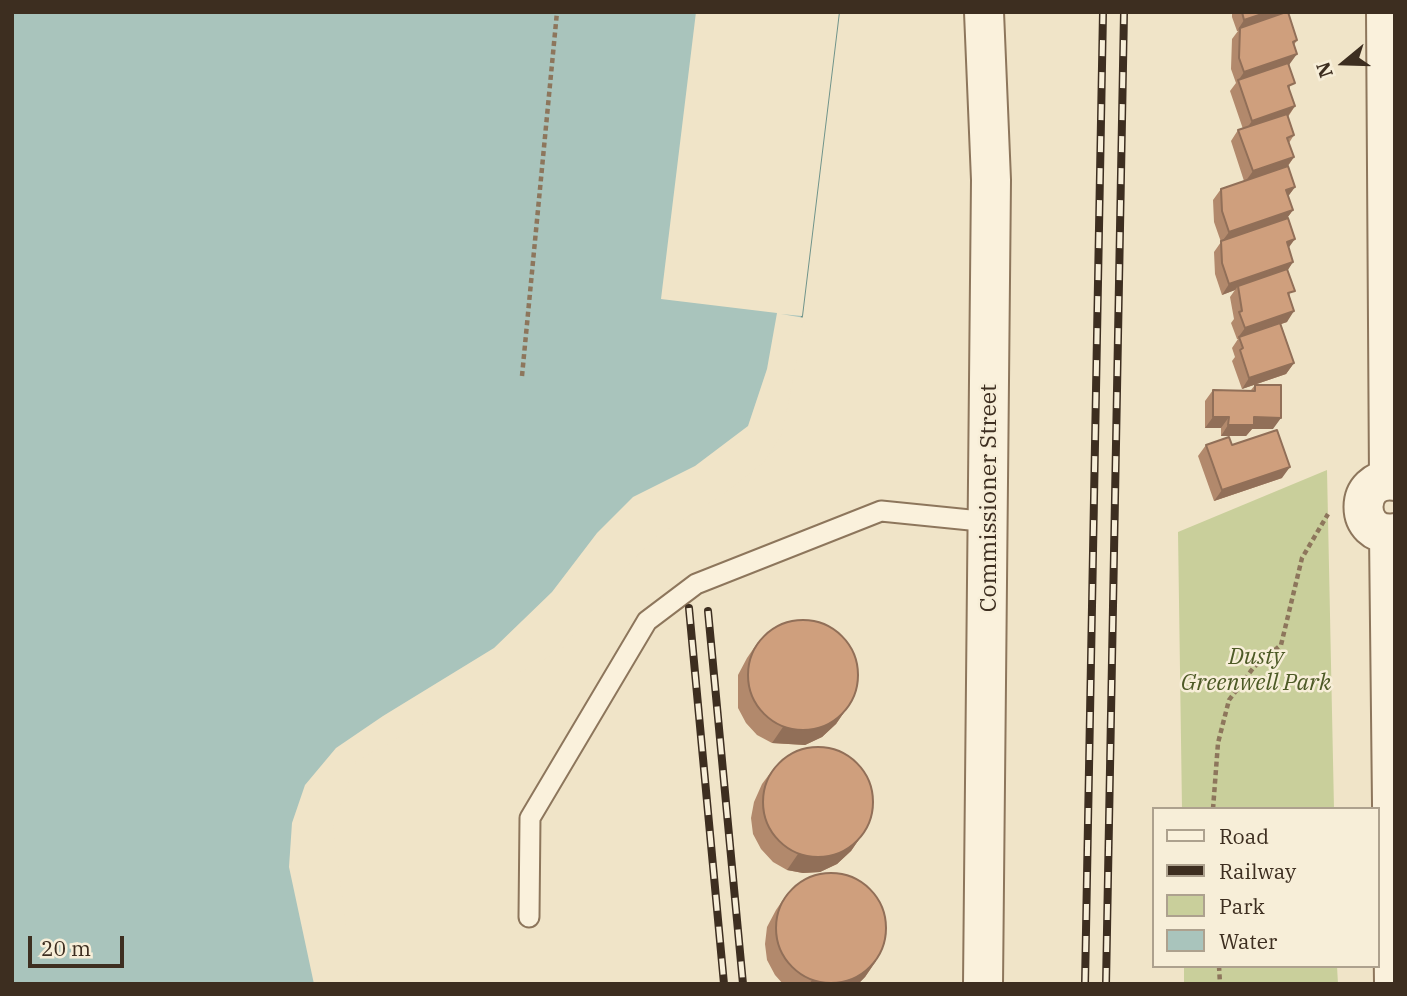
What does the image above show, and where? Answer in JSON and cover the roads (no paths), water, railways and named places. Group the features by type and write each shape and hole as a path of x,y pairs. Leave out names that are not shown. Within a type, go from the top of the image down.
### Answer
{"street":[{"name":"Commissioner Street","path":"983,984 990,522 991,180 984,12"},
{"path":"1386,12 1392,480 1381,481 1367,491 1362,507 1363,515 1373,529 1392,534 1394,984"}],"lane":[{"path":"529,917 530,818 647,621 696,584 881,511 990,522"}],"water":[{"path":"12,12 839,12 802,316 778,433 653,534 354,759 330,826 342,927 356,984 12,984"}],"railway":[{"path":"1085,984 1103,12"},
{"path":"1106,984 1124,12"},
{"path":"689,608 724,984"},
{"path":"708,611 743,984"}],"park label":[{"name":"Dusty Greenwell Park","path":"1256,670"}]}
